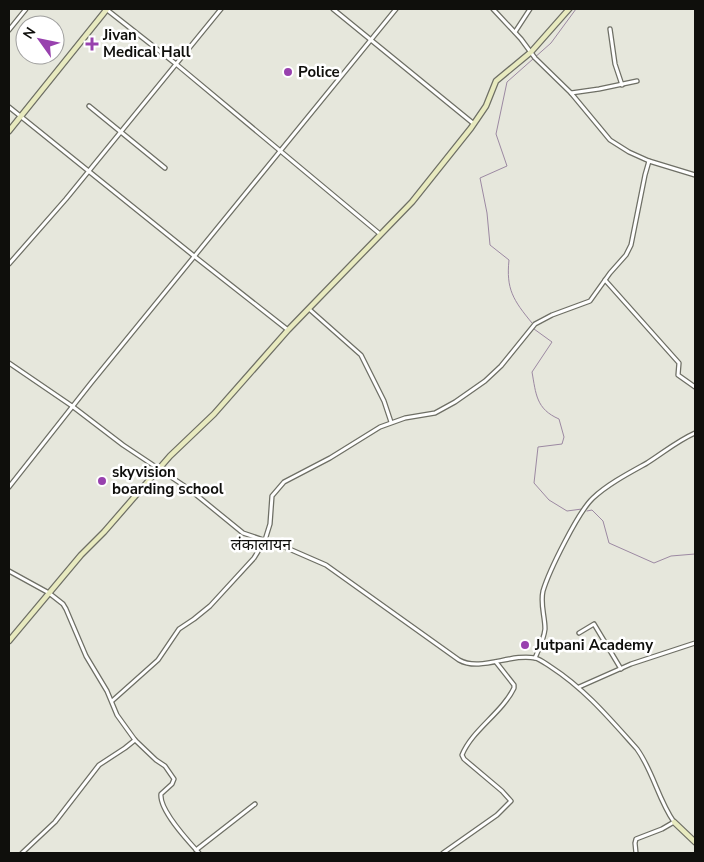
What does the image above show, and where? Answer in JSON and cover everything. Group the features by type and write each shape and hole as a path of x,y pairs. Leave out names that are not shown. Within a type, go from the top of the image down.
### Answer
{"street":[{"path":"9,30 26,9"},
{"path":"9,131 106,9 176,64 380,234"},
{"path":"9,264 61,205 221,9"},
{"path":"334,9 474,124"},
{"path":"9,487 72,406 396,9"},
{"path":"493,9 515,32 535,58 571,93 610,140 629,152 695,174"},
{"path":"515,32 530,9"},
{"path":"9,641 159,469 214,414 288,330 412,202 474,124 486,106 496,81 531,52 569,9"},
{"path":"610,29 615,64 622,84"},
{"path":"571,93 636,81"},
{"path":"89,106 165,168"},
{"path":"9,107 288,330"},
{"path":"112,701 158,660 179,629 210,606 254,558 265,540 270,524 272,496 284,482 330,458 391,422 435,414 486,380 501,366 535,324 559,312 590,301 626,255 631,245 650,160"},
{"path":"605,280 679,363 678,375 695,387"},
{"path":"309,309 361,355 384,401 391,422"},
{"path":"9,363 72,406 122,445 209,504 243,533 265,540 326,566 467,665 535,658 579,687 637,749 648,767 665,809 674,822 695,842"},
{"path":"535,658 544,636 542,598 544,589 555,562 587,504 603,489 681,439 695,433"},
{"path":"9,571 49,593 66,609 86,656 112,701 117,715 135,740 173,775 172,784 161,794 160,801 165,811 198,852 255,804"},
{"path":"579,633 594,624 621,669"},
{"path":"579,687 621,669 695,643"},
{"path":"443,853 497,815 511,801 502,791 464,760 462,755 464,748 488,722 514,688 514,685 495,661"},
{"path":"22,853 55,822 99,765 135,740"},
{"path":"636,853 636,839 674,822"}],"waterway":[{"path":"532,323 512,294 508,270 509,260 490,245 487,213 480,178 507,166 496,134 507,82 551,43 576,9"},
{"path":"534,329 552,342 532,372 536,394 541,406 559,419 564,437 562,444 538,447 534,483 549,500 567,511 582,509"},
{"path":"587,511 592,510 603,521 609,543 654,563 671,556 695,554"}],"place":[{"name":"Jivan Medical Hall","path":"92,44"},
{"name":"Police","path":"288,72"},
{"name":"skyvision boarding school","path":"102,481"},
{"name":"Jutpani Academy","path":"525,645"}],"district":[{"name":"लंकालायन","path":"261,545"}]}
